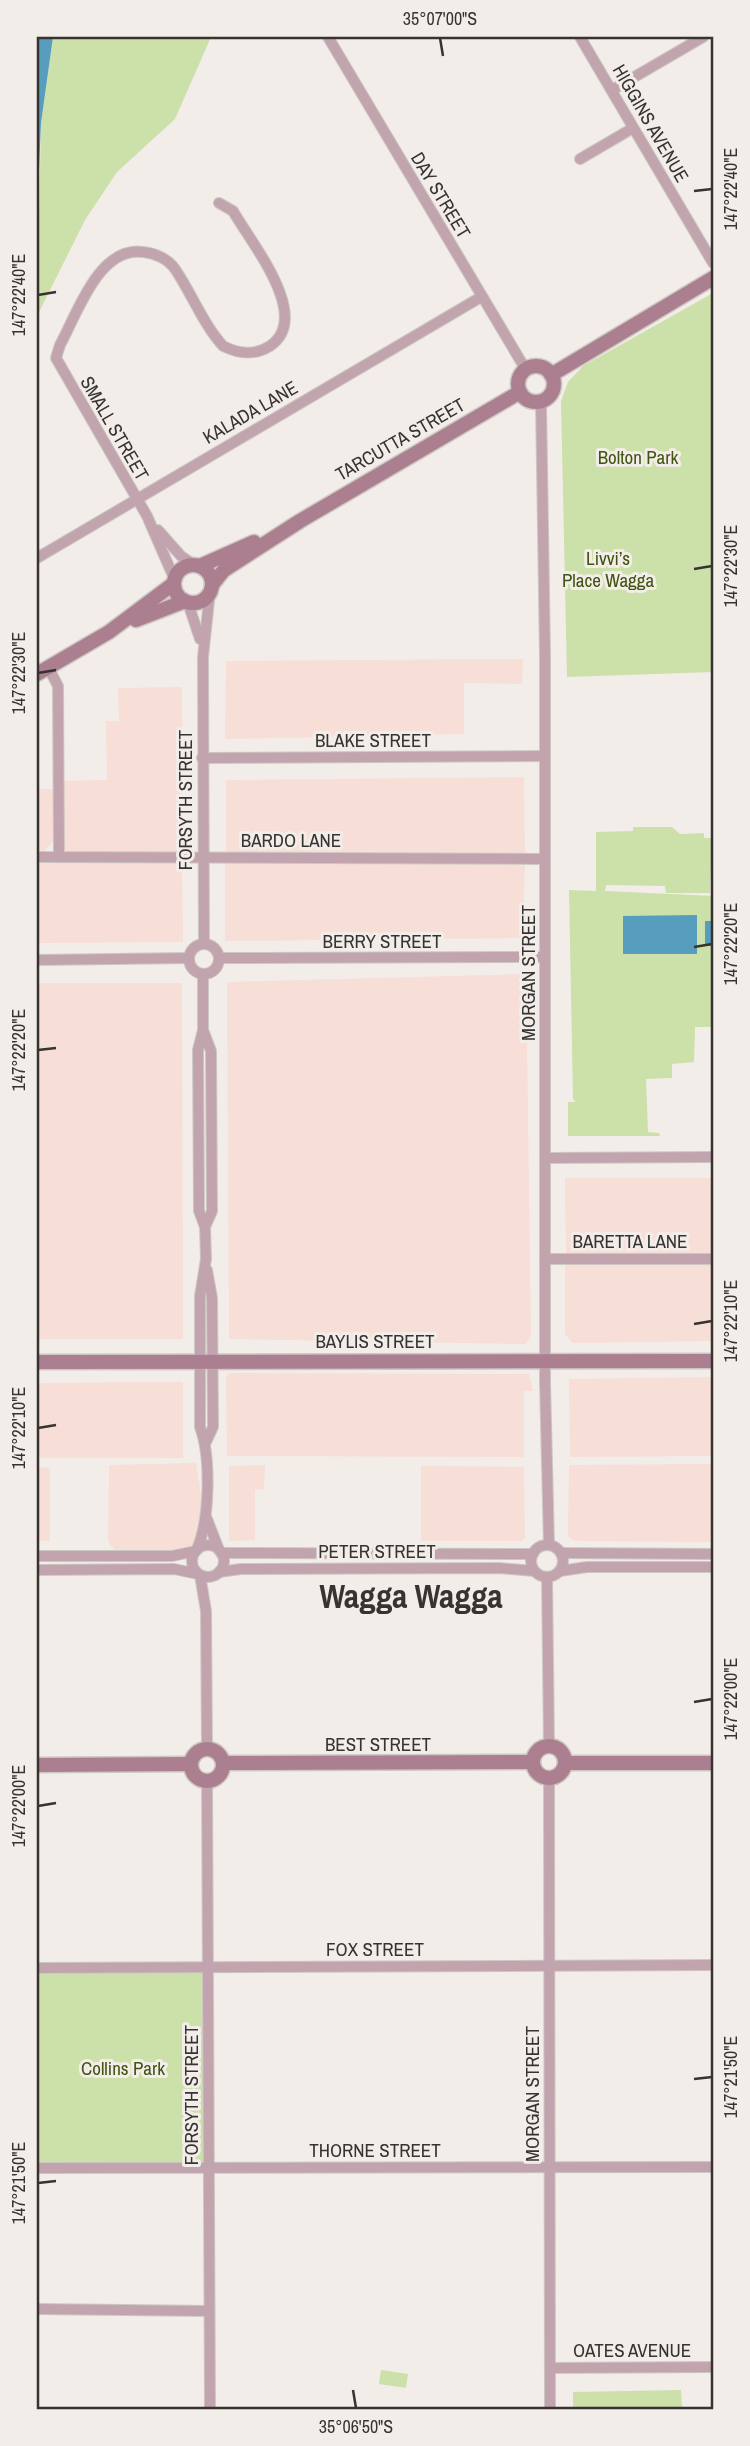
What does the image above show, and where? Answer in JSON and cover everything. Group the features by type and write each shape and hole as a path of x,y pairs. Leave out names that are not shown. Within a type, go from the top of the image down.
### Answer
{"street":[{"name":"DAY STREET","path":"328,37 526,370"},
{"name":"HIGGINS AVENUE","path":"580,37 713,263"},
{"path":"612,90 703,37"},
{"path":"580,159 634,128"},
{"name":"SMALL STREET","path":"197,565 170,546 147,516 56,358 60,345 104,265 121,253 135,251 157,255 174,267 223,346 248,354 262,351 274,343 286,323 283,297 233,211 219,203"},
{"path":"551,375 713,278"},
{"name":"KALADA LANE","path":"37,558 481,297"},
{"path":"537,366 551,375 553,391 541,402 531,401 520,392 520,377 526,370 537,366"},
{"name":"TARCUTTA STREET","path":"211,588 224,570 300,521 520,392"},
{"name":"MORGAN STREET","path":"541,402 545,756 546,1360 550,1545"},
{"name":"SMALL STREET","path":"147,516 174,581"},
{"name":"TARCUTTA STREET","path":"197,565 300,521"},
{"path":"59,857 58,686 43,671 109,632 174,581 182,568 197,565 209,574 211,588 204,600 187,602 109,632"},
{"path":"174,581 177,595 187,602"},
{"name":"FORSYTH STREET","path":"204,943 203,657 211,588"},
{"name":"FORSYTH STREET","path":"187,602 199,630 203,657"},
{"name":"BLAKE STREET","path":"202,758 545,756"},
{"name":"BARDO LANE","path":"37,857 545,859"},
{"path":"204,943 214,946 220,958 213,972 203,974 192,968 189,958 192,949 204,943"},
{"name":"BERRY STREET","path":"220,958 545,957"},
{"path":"37,960 189,958"},
{"path":"203,974 203,1030 198,1050 199,1211 205,1227 205,1259 200,1296 206,1360 200,1427 206,1442 206,1515 192,1559 199,1574 206,1611 207,1748"},
{"path":"546,1158 713,1157"},
{"name":"BARETTA LANE","path":"546,1259 713,1259"},
{"name":"BAYLIS STREET","path":"37,1362 713,1361"},
{"path":"206,1515 223,1560 206,1611"},
{"path":"37,1556 173,1556 208,1545 220,1552"},
{"path":"713,1553 561,1553 550,1545 540,1547 533,1554 534,1571 547,1577 560,1571 587,1567 713,1567"},
{"name":"PETER STREET","path":"220,1552 293,1555 533,1554"},
{"path":"560,1571 563,1562 561,1553"},
{"path":"689,1554 689,1567"},
{"path":"293,1555 293,1569"},
{"path":"345,1555 345,1568"},
{"path":"405,1555 405,1568"},
{"path":"633,1555 633,1567"},
{"path":"67,1556 67,1569"},
{"path":"116,1556 116,1569"},
{"path":"455,1556 455,1568"},
{"name":"PETER STREET","path":"218,1573 345,1568 534,1571"},
{"path":"37,1570 174,1569 199,1574 218,1573"},
{"path":"547,1577 549,1746"},
{"path":"549,1746 559,1749 565,1763 558,1775 549,1778 540,1775 533,1762 536,1753 549,1746"},
{"path":"207,1748 216,1751 223,1763 221,1774 207,1781 197,1778 190,1764 194,1754 207,1748"},
{"name":"BEST STREET","path":"223,1763 533,1762"},
{"path":"565,1763 713,1762"},
{"path":"37,1765 190,1764"},
{"name":"MORGAN STREET","path":"549,1778 550,2409"},
{"name":"FORSYTH STREET","path":"207,1781 210,2409"},
{"name":"FOX STREET","path":"37,1968 713,1965"},
{"name":"THORNE STREET","path":"37,2168 713,2167"},
{"path":"37,2309 209,2311"},
{"name":"OATES AVENUE","path":"550,2368 713,2367"}],"shaded area":[{"path":"523,659 522,684 464,683 464,734 225,739 226,661"},
{"path":"182,687 183,844 178,852 64,852 61,843 63,781 107,780 106,721 119,721 118,688"},
{"path":"524,777 525,855 226,855 226,780"},
{"path":"37,789 54,789 54,840 44,851 37,851"},
{"path":"182,862 183,942 37,943 37,863"},
{"path":"225,862 525,863 523,938 225,941"},
{"path":"526,974 531,1336 526,1344 229,1339 227,982"},
{"path":"37,983 182,983 183,1339 37,1339"},
{"path":"565,1178 713,1178 713,1254 566,1255"},
{"path":"565,1262 713,1262 713,1341 573,1343 565,1334"},
{"path":"230,1373 529,1374 533,1391 524,1391 524,1457 227,1456 226,1377"},
{"path":"713,1377 713,1456 570,1457 569,1379"},
{"path":"183,1382 183,1458 37,1458 37,1383"},
{"path":"196,1463 204,1515 194,1549 181,1553 116,1552 108,1541 109,1465"},
{"path":"713,1464 713,1542 574,1541 568,1536 569,1465"},
{"path":"265,1465 264,1489 255,1490 255,1540 229,1541 229,1466"},
{"path":"421,1466 524,1467 525,1538 522,1541 421,1541"},
{"path":"37,1467 50,1468 50,1541 37,1541"}],"green space":[{"path":"53,37 211,37 175,119 117,172 85,220 37,316 41,123"},
{"name":"Bolton Park","path":"713,293 713,672 567,677 561,401 568,382 583,366"},
{"path":"633,827 672,827 680,834 704,833 704,838 711,838 713,865 710,893 666,893 665,886 606,885 605,891 713,896 713,1027 695,1027 694,1062 672,1064 672,1078 646,1079 648,1132 659,1133 660,1136 568,1136 568,1102 576,1102 573,1099 569,890 596,891 596,832 633,831"},
{"name":"Collins Park","path":"208,1967 209,2168 37,2168 37,1968"},
{"path":"381,2370 408,2374 406,2388 379,2384"},
{"path":"681,2390 682,2409 573,2409 573,2392"}],"water":[{"path":"37,37 53,37 41,123 37,216"},
{"path":"697,915 697,954 623,954 623,916"},
{"path":"705,921 713,921 713,946 705,946"}],"district":[{"name":"Wagga Wagga","path":"411,1596"}],"park label":[{"name":"Livvi’s Place Wagga","path":"608,569"}]}
